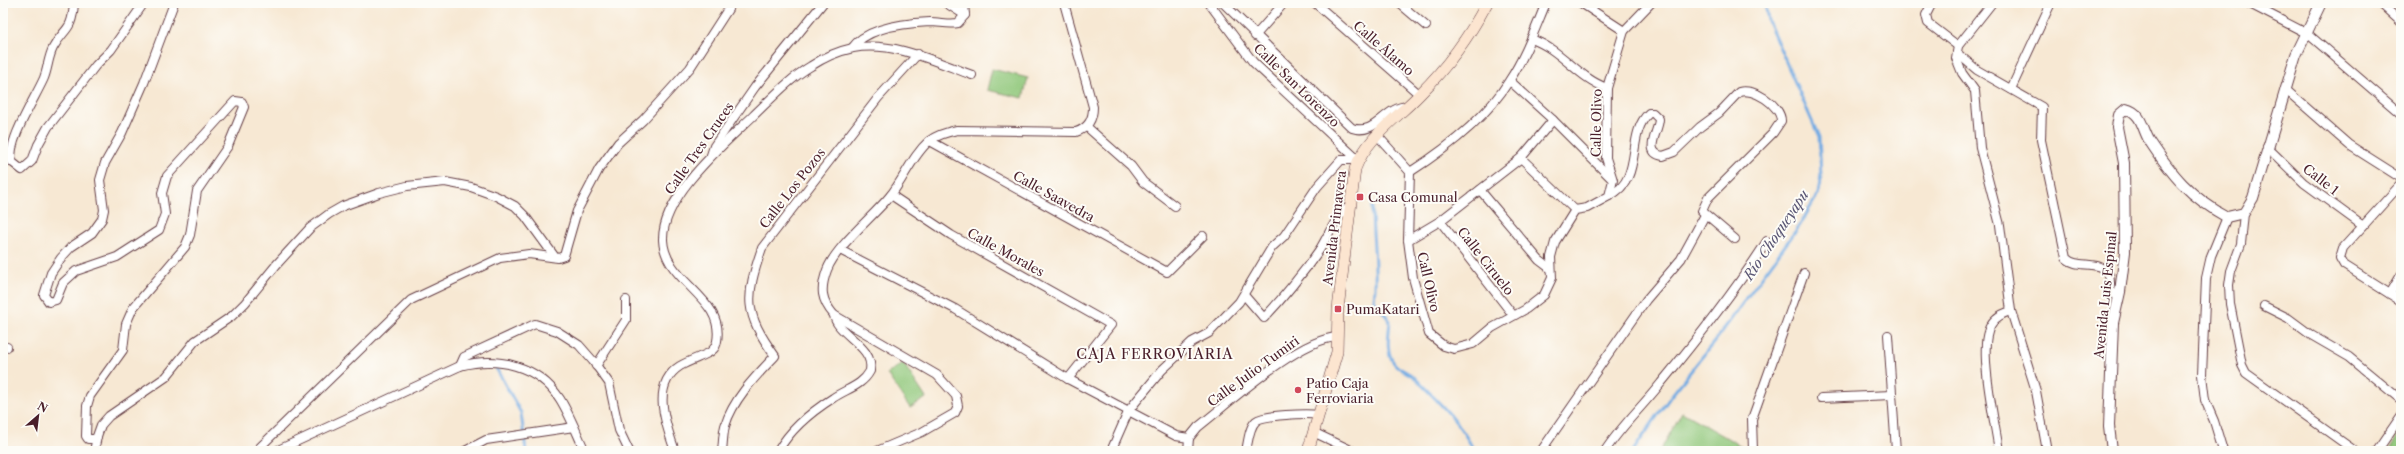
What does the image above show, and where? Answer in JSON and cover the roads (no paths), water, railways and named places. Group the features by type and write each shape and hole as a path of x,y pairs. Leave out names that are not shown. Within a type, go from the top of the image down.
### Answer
{"main road":[{"name":"Avenida Primavera","path":"1308,451 1337,352 1338,309 1355,170 1358,160 1376,135 1420,95 1458,51 1487,3"}],"street":[{"path":"74,3 71,24 52,52 44,78 19,130 11,154 14,166 22,170 32,161 48,127 96,65 111,50 144,3"},
{"path":"97,437 92,441 86,436 86,411 90,396 123,350 126,324 133,308 185,247 190,235 197,191 228,146 244,108 242,102 235,101 170,172 163,187 164,220 155,235 117,257 76,271 63,284 56,300 49,302 45,299 44,295 56,264 71,247 92,233 102,219 104,210 100,180 105,163 122,133 144,83 174,3"},
{"path":"256,451 411,300 500,258 529,254 562,257 566,253 577,211 599,169 618,143 639,125 690,68 732,3"},
{"name":"Calle Tres Cruces","path":"675,451 662,404 666,382 680,366 710,352 715,348 718,341 717,326 705,301 673,270 664,250 664,231 678,198 710,158 714,146 755,87 823,3"},
{"path":"946,3 965,15"},
{"path":"852,48 858,41 872,34 922,23 958,23 965,15 964,3"},
{"path":"877,451 946,419 955,413 957,402 954,391 937,375 834,315 824,303 822,292 827,270 840,250 891,195 920,151 930,141 944,133 957,130 1076,132 1087,127 1093,114 1093,108 1064,3"},
{"name":"Calle San Lorenzo","path":"1209,3 1253,62 1358,160"},
{"path":"1223,3 1352,128 1359,130 1368,129 1397,106 1408,106"},
{"path":"1256,36 1284,3"},
{"name":"Calle Álamo","path":"1315,3 1420,95"},
{"path":"1399,3 1426,26"},
{"path":"1376,135 1410,172 1482,116 1510,81 1531,39 1546,3"},
{"path":"1581,3 1624,31"},
{"name":"Calle Olivo","path":"1610,196 1613,180 1606,158 1607,88 1624,31 1651,3"},
{"path":"1932,3 1926,15 1928,22 1977,70 2042,107 2041,140 2066,258 2075,264 2097,265 2102,268 2109,277 2111,291 2119,298"},
{"path":"1992,3 1958,50 1956,58 1958,67 1975,91 1980,148 2003,245 2011,311 2036,391 2047,451"},
{"path":"2011,89 2051,3"},
{"path":"2248,3 2308,34 2401,114"},
{"path":"2321,3 2308,34 2296,55 2267,147 2253,198 2244,214 2241,244 2231,271 2229,285 2230,304 2242,364 2246,373 2355,451"},
{"path":"2380,3 2401,22"},
{"path":"1531,39 1553,49 1594,84 1607,88"},
{"path":"710,158 789,82 810,66 852,48 875,46 918,54 972,75"},
{"name":"Calle Los Pozos","path":"722,451 725,426 737,402 751,381 775,356 758,332 751,317 750,302 756,267 762,248 864,116 918,54"},
{"path":"1510,81 1554,120 1613,180"},
{"path":"2285,89 2349,145 2401,178"},
{"path":"1513,315 1526,309 1544,294 1552,278 1550,257 1555,242 1576,210 1610,196 1621,189 1628,180 1637,139 1649,113 1653,113 1659,119 1659,126 1652,142 1652,148 1655,153 1663,156 1674,152 1700,127 1719,113 1739,92 1751,92 1780,112 1781,121 1773,133 1708,198 1702,211 1735,239"},
{"name":"Avenida Luis Espinal","path":"2112,451 2108,426 2113,323 2119,298 2125,252 2126,208 2124,163 2117,127 2123,111 2126,109 2136,113 2156,150 2191,195 2227,217"},
{"path":"1408,240 1440,221 1521,158 1554,120"},
{"path":"1087,127 1131,166 1143,182 1175,206"},
{"name":"Calle Saavedra","path":"930,141 1167,272 1203,236"},
{"name":"Calle 1","path":"2267,147 2304,183 2363,226"},
{"path":"1521,158 1576,210"},
{"path":"1111,451 1129,410 1162,370 1192,342 1208,333 1244,295 1272,247 1284,236 1317,187 1341,160 1358,160"},
{"name":"Call Olivo","path":"1410,172 1408,240 1413,278 1429,334 1435,341 1454,349 1473,344 1492,328 1513,315"},
{"path":"94,451 101,425 109,416 166,377 195,341 239,310 277,264 315,225 336,210 365,198 400,188 433,183 458,184 484,190 508,202 520,211 555,257"},
{"path":"2401,184 2343,248 2340,258 2344,265 2401,300"},
{"path":"1480,190 1539,260 1551,269"},
{"name":"Calle Morales","path":"891,195 950,235 1111,325 1068,379"},
{"path":"1244,295 1264,318 1297,280 1320,248 1340,212 1351,205"},
{"path":"2223,451 2214,421 2205,400 2202,375 2206,278 2211,256 2227,217 2244,214"},
{"path":"1541,451 1646,300 1681,259 1705,215"},
{"name":"Calle Ciruelo","path":"1440,221 1513,315"},
{"path":"1605,451 1623,426 1660,384 1714,318 1767,241"},
{"path":"840,250 955,309 1068,379 1176,436 1189,438 1188,451"},
{"path":"1753,451 1752,419 1804,273"},
{"path":"2390,294 2401,275"},
{"path":"596,366 626,320 626,300"},
{"path":"2264,306 2288,318 2311,335 2349,357 2401,400"},
{"path":"1999,451 1989,386 1986,342 1991,324 1997,317 2011,311"},
{"path":"778,451 789,434 800,423 833,398 862,382 870,371 862,350 836,324 834,315"},
{"path":"460,366 464,358 535,324 557,330 579,345 609,383 619,430 629,451"},
{"path":"1888,335 1896,451"},
{"name":"Calle Julio Tumiri","path":"1189,438 1198,427 1270,371 1315,342 1326,338 1337,337"},
{"path":"276,451 460,366 487,361 511,364 525,369 553,389 574,427 585,451"},
{"path":"1821,398 1892,395"},
{"path":"1246,451 1253,425 1260,419 1309,413 1318,415"},
{"path":"2377,451 2401,416"},
{"path":"465,451 486,440 574,427"},
{"path":"1313,432 1353,451"}],"waterway":[{"name":"Río Choqueyapu","path":"1633,451 1671,396 1718,337 1800,225 1818,194 1821,175 1819,137 1768,21 1765,3"},
{"path":"1372,207 1375,266 1374,300 1390,321 1388,342 1391,359 1398,367 1414,377 1447,411 1469,441 1474,451"},
{"path":"495,366 521,413 526,451"}],"place":[{"name":"Casa Comunal","path":"1360,197"},
{"name":"PumaKatari","path":"1338,309"},
{"name":"Patio Caja Ferroviaria","path":"1298,390"}],"district":[{"name":"CAJA FERROVIARIA","path":"1155,354"}]}
